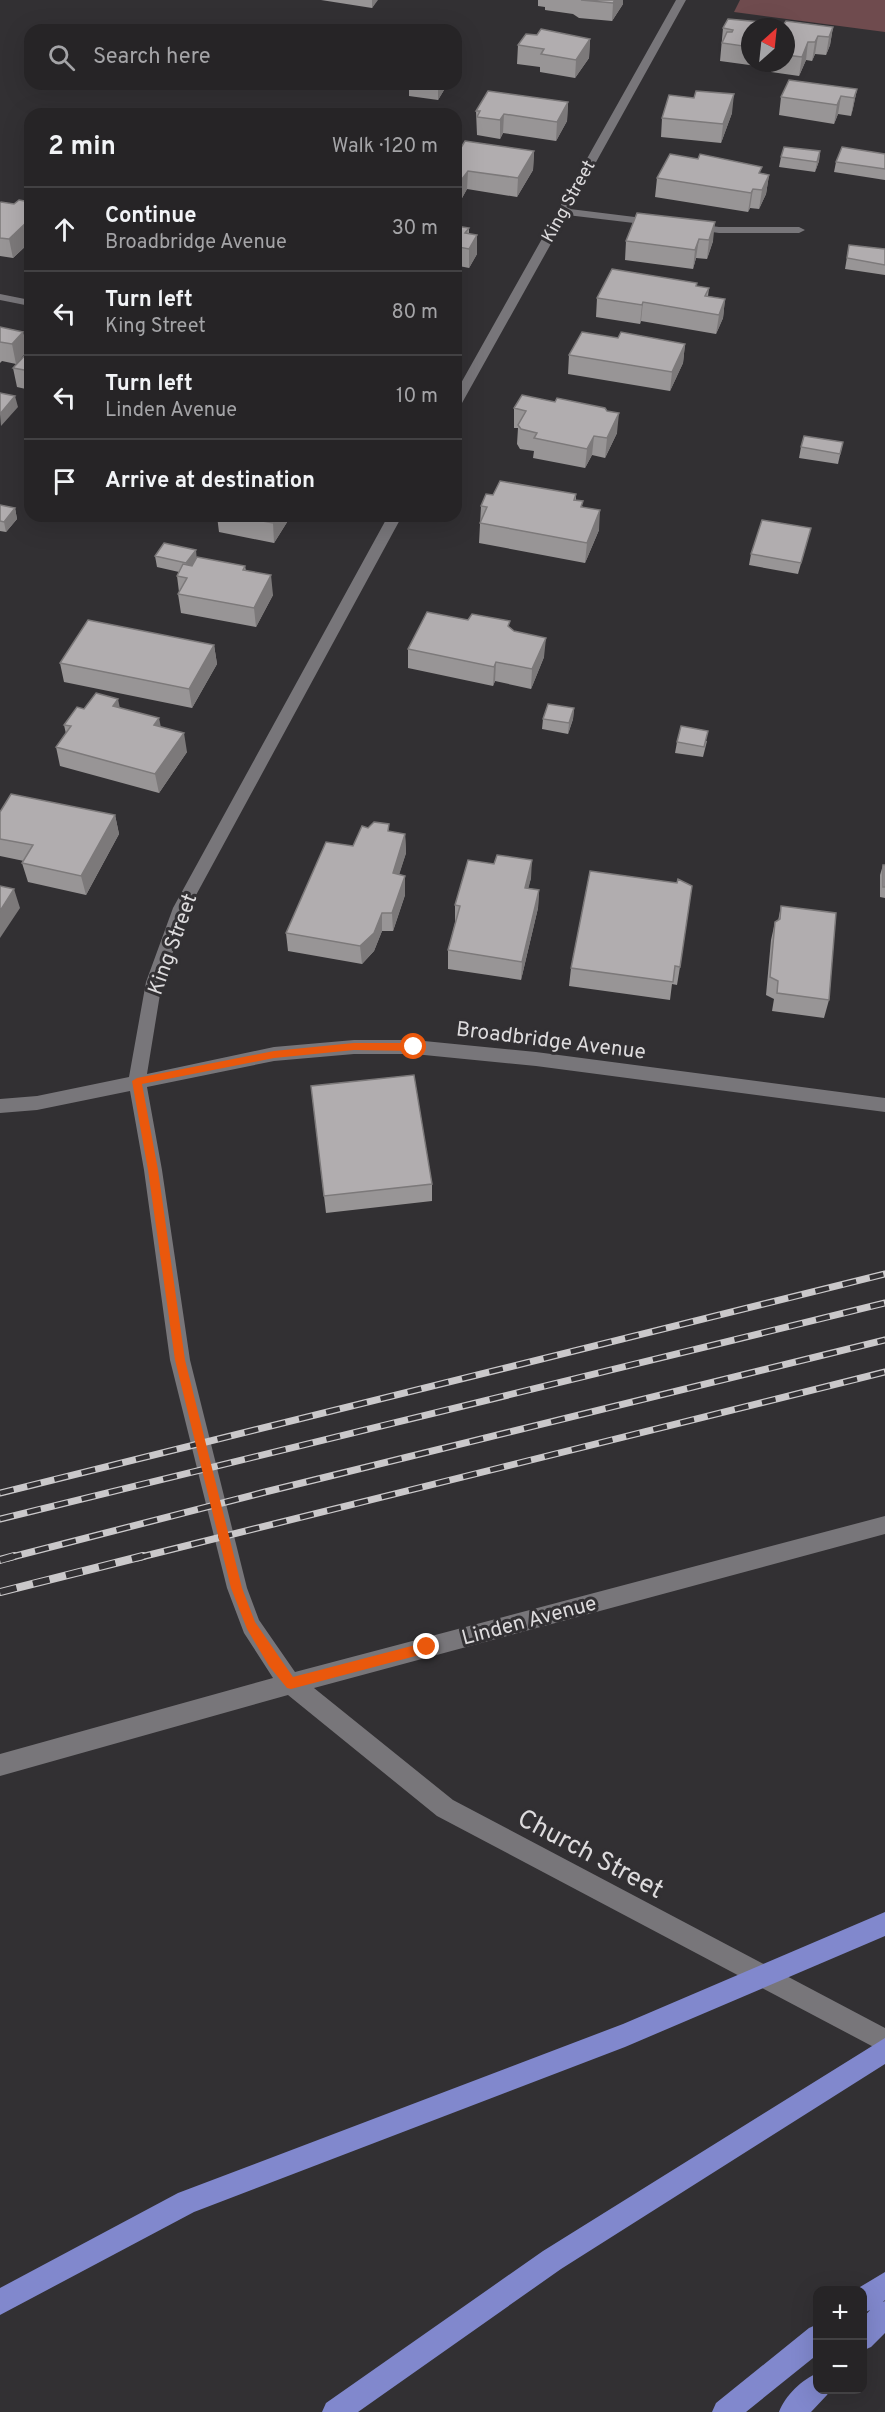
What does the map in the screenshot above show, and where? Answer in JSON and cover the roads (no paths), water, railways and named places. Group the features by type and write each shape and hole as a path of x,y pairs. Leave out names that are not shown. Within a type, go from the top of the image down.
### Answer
{"highway":[{"path":"0,2302 187,2202 625,2035 885,1924"},
{"path":"335,2412 552,2260 885,2050"},
{"path":"867,2298 885,2285"},
{"path":"867,2333 885,2314"},
{"path":"725,2412 814,2340"},
{"path":"792,2412 813,2390"}],"street":[{"name":"King Street","path":"462,385 563,211 681,0"},
{"path":"563,211 719,230 799,230"},
{"path":"0,297 24,302"},
{"name":"King Street","path":"291,1684 273,1662 251,1626 237,1588 180,1360 153,1170 137,1081 154,982 181,908 392,522"},
{"name":"Broadbridge Avenue","path":"0,1106 37,1103 284,1053 354,1047 414,1047 637,1072 885,1105"},
{"name":"Linden Avenue","path":"0,1765 291,1684 885,1525"},
{"name":"Church Street","path":"291,1684 445,1808 885,2041"}],"railway":[{"path":"0,1493 885,1274"},
{"path":"0,1519 885,1303"},
{"path":"8,1558 265,1492 885,1340"},
{"path":"137,1558 885,1372"},
{"path":"0,1560 14,1556"},
{"path":"0,1592 143,1556"}]}
